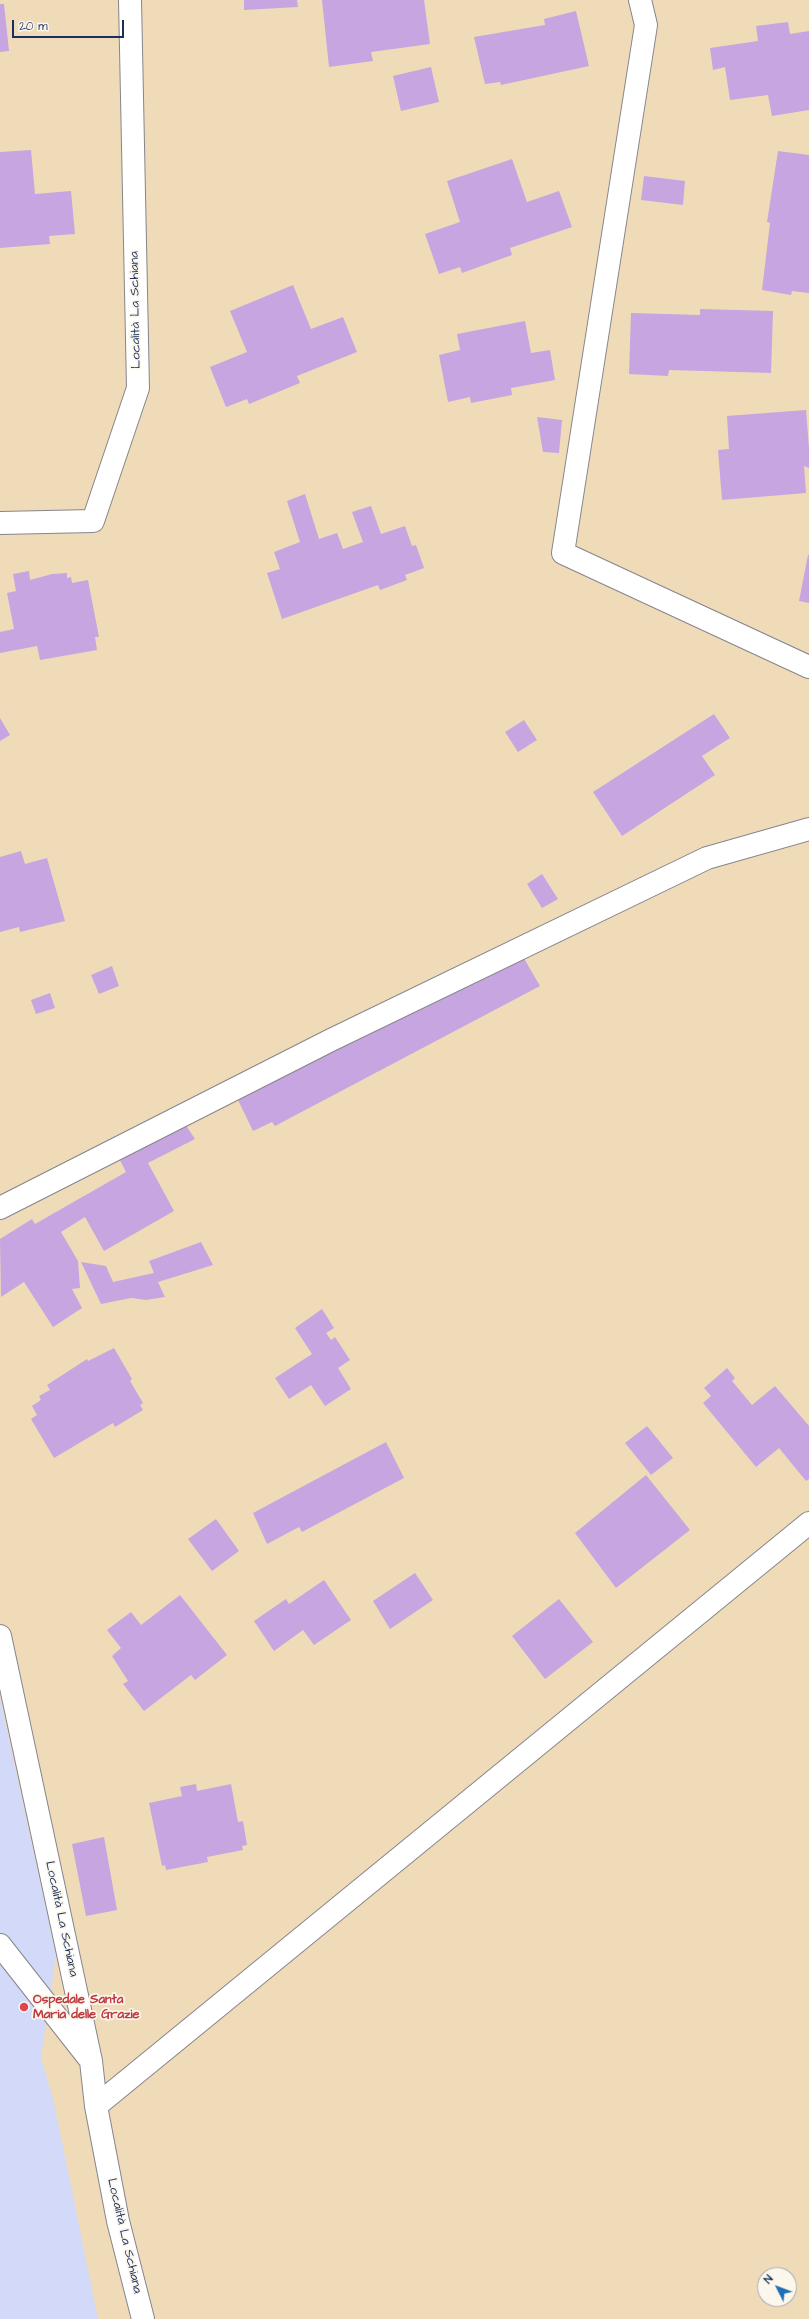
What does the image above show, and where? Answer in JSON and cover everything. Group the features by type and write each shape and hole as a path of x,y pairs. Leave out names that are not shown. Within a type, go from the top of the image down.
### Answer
{"street":[{"name":"Località La Schiana","path":"0,523 92,521 138,388 130,0"},
{"path":"640,0 646,25 563,554 809,667"},
{"path":"0,1208 331,1040 707,858 809,829"},
{"path":"96,2106 809,1523"},
{"name":"Località La Schiana","path":"0,1636 89,2052 96,2106 118,2221 143,2319"},
{"path":"0,1930 89,2052"},
{"path":"0,1945 89,2052"}],"shaded area":[{"name":"Ospedale Santa Maria delle Grazie","path":"0,1698 56,1955 41,2058 53,2098 98,2319 0,2319"}],"building":[{"path":"244,0 297,0 298,7 244,10"},
{"path":"322,0 424,0 430,44 371,52 373,61 329,67"},
{"path":"0,4 4,4 9,51 0,52"},
{"path":"576,11 589,66 501,85 500,82 485,84 474,37 545,25 544,19"},
{"path":"788,22 790,34 809,31 809,110 772,116 768,95 730,100 725,67 713,70 710,48 758,41 756,26"},
{"path":"431,67 439,102 401,111 393,76"},
{"path":"31,150 35,194 71,191 75,234 49,236 50,244 0,248 0,152"},
{"path":"778,151 809,155 809,293 792,291 791,295 762,290 770,223 767,222"},
{"path":"512,159 527,202 559,191 572,227 510,248 512,255 462,273 460,267 439,274 425,234 460,222 447,181"},
{"path":"644,176 685,181 683,205 641,200"},
{"path":"293,285 311,329 343,317 357,352 297,376 300,383 249,404 247,399 226,407 210,367 247,352 230,311"},
{"path":"700,309 773,311 771,373 669,370 668,376 629,374 631,313 700,315"},
{"path":"525,321 531,353 550,350 555,380 511,388 512,395 471,403 470,397 448,402 439,355 460,350 457,334"},
{"path":"806,410 809,468 804,466 806,493 722,500 718,450 729,449 727,416"},
{"path":"537,417 562,420 559,453 543,452"},
{"path":"305,494 319,539 337,533 343,549 363,542 352,512 371,506 381,534 405,526 412,546 416,545 424,568 405,575 407,580 380,590 378,585 282,619 267,573 280,569 274,552 300,542 287,501"},
{"path":"809,555 809,603 799,601"},
{"path":"29,571 30,580 52,574 67,573 67,578 71,577 72,583 88,580 99,637 95,637 97,650 40,660 37,646 0,653 0,632 14,629 7,593 16,591 13,574"},
{"path":"714,714 730,738 702,756 715,775 622,836 593,792"},
{"path":"0,718 10,735 0,741"},
{"path":"524,720 537,740 518,752 505,732"},
{"path":"21,851 25,864 47,858 65,921 20,932 19,927 0,932 0,857"},
{"path":"542,874 558,899 542,908 527,884"},
{"path":"522,955 540,986 275,1126 272,1122 253,1131 238,1100"},
{"path":"112,966 119,986 99,994 91,975"},
{"path":"50,993 55,1008 36,1014 31,1000"},
{"path":"185,1124 195,1139 148,1163 174,1211 104,1251 85,1217 61,1232 78,1261 80,1288 72,1289 82,1308 53,1327 24,1282 1,1297 0,1239 32,1219 35,1224 126,1172 119,1158"},
{"path":"201,1242 213,1265 158,1282 165,1297 146,1300 131,1298 101,1304 81,1262 106,1266 113,1282 154,1273 149,1261"},
{"path":"322,1309 334,1328 326,1333 331,1340 335,1337 350,1360 338,1368 351,1389 325,1406 311,1385 289,1399 275,1378 312,1354 295,1328"},
{"path":"114,1348 132,1379 130,1381 143,1403 140,1405 143,1410 115,1427 113,1423 54,1458 31,1419 37,1415 32,1406 41,1400 39,1396 50,1390 47,1385 87,1359 88,1361"},
{"path":"727,1368 735,1378 732,1381 752,1405 775,1386 809,1426 809,1479 806,1481 779,1448 756,1467 703,1403 711,1396 704,1388"},
{"path":"647,1426 673,1458 651,1475 625,1443"},
{"path":"386,1442 404,1478 302,1532 299,1527 267,1544 253,1513"},
{"path":"646,1475 690,1530 616,1588 575,1533"},
{"path":"216,1519 239,1551 212,1571 188,1539"},
{"path":"415,1573 433,1600 390,1629 373,1601"},
{"path":"324,1580 351,1620 314,1645 303,1630 274,1651 254,1621 286,1599 289,1604"},
{"path":"180,1595 227,1655 195,1680 191,1675 144,1711 123,1684 128,1681 112,1656 121,1648 107,1630 131,1612 141,1625"},
{"path":"559,1599 593,1642 545,1679 512,1636"},
{"path":"196,1784 197,1791 231,1784 238,1822 243,1821 247,1845 242,1846 243,1850 207,1857 208,1862 166,1870 165,1865 162,1866 149,1803 182,1796 180,1787"},
{"path":"104,1837 117,1910 86,1916 72,1844"}],"place":[{"name":"Ospedale Santa Maria delle Grazie","path":"24,2007"}]}
